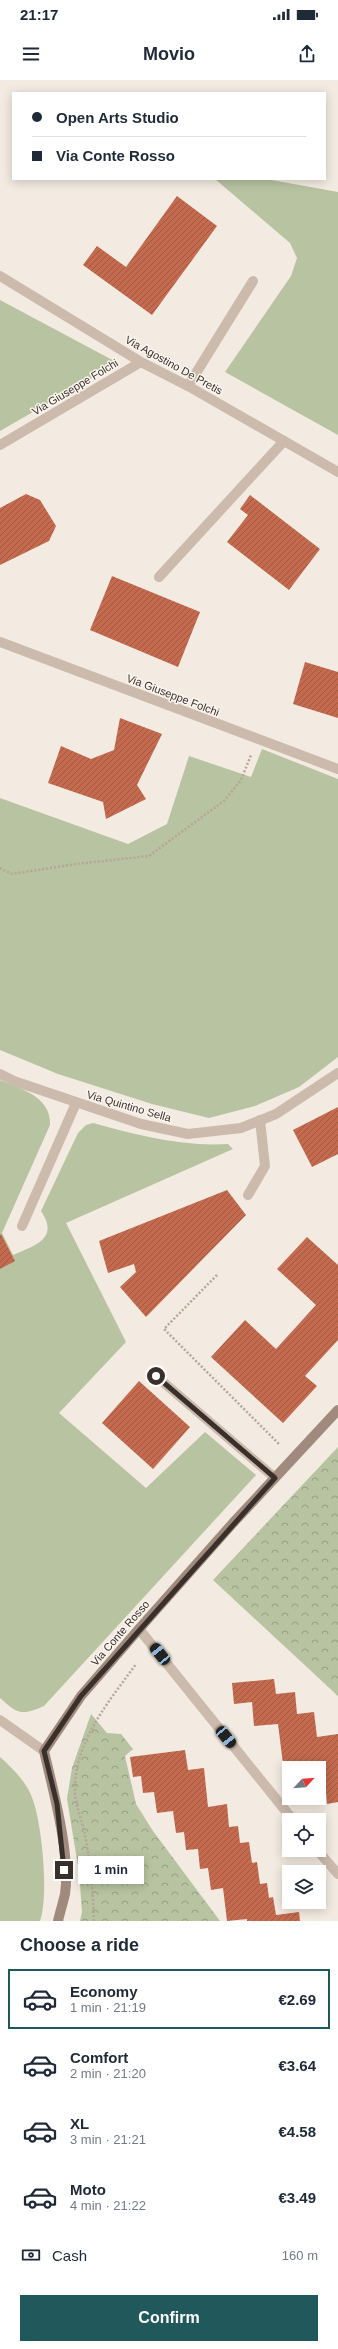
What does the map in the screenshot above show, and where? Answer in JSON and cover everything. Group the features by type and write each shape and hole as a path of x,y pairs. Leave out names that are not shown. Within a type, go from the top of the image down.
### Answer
{"street":[{"name":"Via Agostino De Pretis","path":"0,276 141,362 188,386 338,472"},
{"path":"188,386 253,281"},
{"name":"Via Giuseppe Folchi","path":"0,445 141,362"},
{"path":"159,577 284,441"},
{"name":"Via Giuseppe Folchi","path":"0,642 338,769"},
{"name":"Via Quintino Sella","path":"0,1074 14,1081 141,1124 188,1134 241,1128 276,1114 338,1073"},
{"path":"22,1226 76,1102"},
{"path":"248,1195 265,1166 260,1120"},
{"path":"156,1376 275,1478"},
{"name":"Via Conte Rosso","path":"44,1751 81,1696 139,1629 338,1410"},
{"path":"139,1629 287,1813"},
{"path":"0,1720 44,1751 57,1804 64,1859 65,1893 58,1921"},
{"path":"323,1857 338,1874"}],"path":[{"path":"0,868 12,874 76,864 149,856 226,800 241,780 256,739"},
{"path":"217,1275 164,1329 293,1458"},
{"path":"94,1921 93,1882 75,1794 78,1771 84,1744 96,1720 150,1643"}],"green space":[{"path":"216,180 272,180 338,192 338,435 225,372 291,276 297,258 290,243"},
{"path":"0,300 118,363 0,431"},
{"path":"262,749 338,779 338,1057 299,1087 255,1106 209,1118 152,1104 58,1074 0,1050 0,798 128,844 167,824 189,756 251,777"},
{"path":"0,1080 34,1095 46,1107 50,1125 2,1233 13,1255 36,1245 46,1235 48,1228 41,1211 78,1133 86,1125 93,1123 143,1136 177,1142 194,1144 228,1144 233,1149 66,1223 126,1342 59,1413 146,1488 205,1432 256,1475 44,1706 25,1712 16,1710 0,1698"},
{"path":"338,1447 338,1696 213,1580"},
{"path":"91,1714 107,1733 121,1734 133,1749 125,1756 136,1804 153,1831 220,1921 80,1921 82,1912 79,1872 67,1799 72,1768"},
{"path":"0,1757 15,1771 27,1787 33,1800 36,1812 42,1843 44,1878 43,1909 40,1921 0,1921"}],"building":[{"path":"177,196 217,226 152,315 83,265 97,246 126,267"},
{"path":"26,494 40,500 56,526 49,541 0,565 0,508"},
{"path":"250,495 320,549 289,590 227,542 248,515 240,509"},
{"path":"112,576 200,612 178,667 90,630"},
{"path":"305,662 338,672 338,718 293,704"},
{"path":"120,718 162,734 137,785 146,799 106,819 103,802 48,783 61,746 91,759 114,750"},
{"path":"338,1107 338,1154 312,1167 293,1130"},
{"path":"227,1190 246,1215 146,1317 120,1287 136,1272 134,1264 108,1273 99,1241"},
{"path":"1,1234 15,1261 0,1269 0,1235"},
{"path":"307,1237 338,1265 338,1340 305,1376 317,1386 283,1423 211,1357 245,1320 276,1349 316,1305 277,1269"},
{"path":"139,1381 190,1427 153,1469 102,1423"},
{"path":"274,1679 276,1694 295,1692 297,1714 314,1712 317,1737 338,1734 338,1802 327,1804 326,1761 283,1761 278,1724 254,1726 252,1702 234,1704 232,1683"},
{"path":"185,1750 188,1770 204,1768 208,1807 227,1804 229,1827 238,1826 240,1843 249,1842 252,1863 257,1862 260,1884 267,1883 269,1898 273,1897 276,1915 299,1912 300,1921 247,1921 247,1919 227,1921 223,1888 211,1890 208,1868 200,1869 198,1849 186,1850 184,1832 176,1833 173,1811 157,1813 154,1792 143,1793 141,1776 133,1777 130,1757"}],"route":[{"path":"64,1870 57,1804 44,1751 81,1696 233,1523 275,1478 156,1376"}]}
